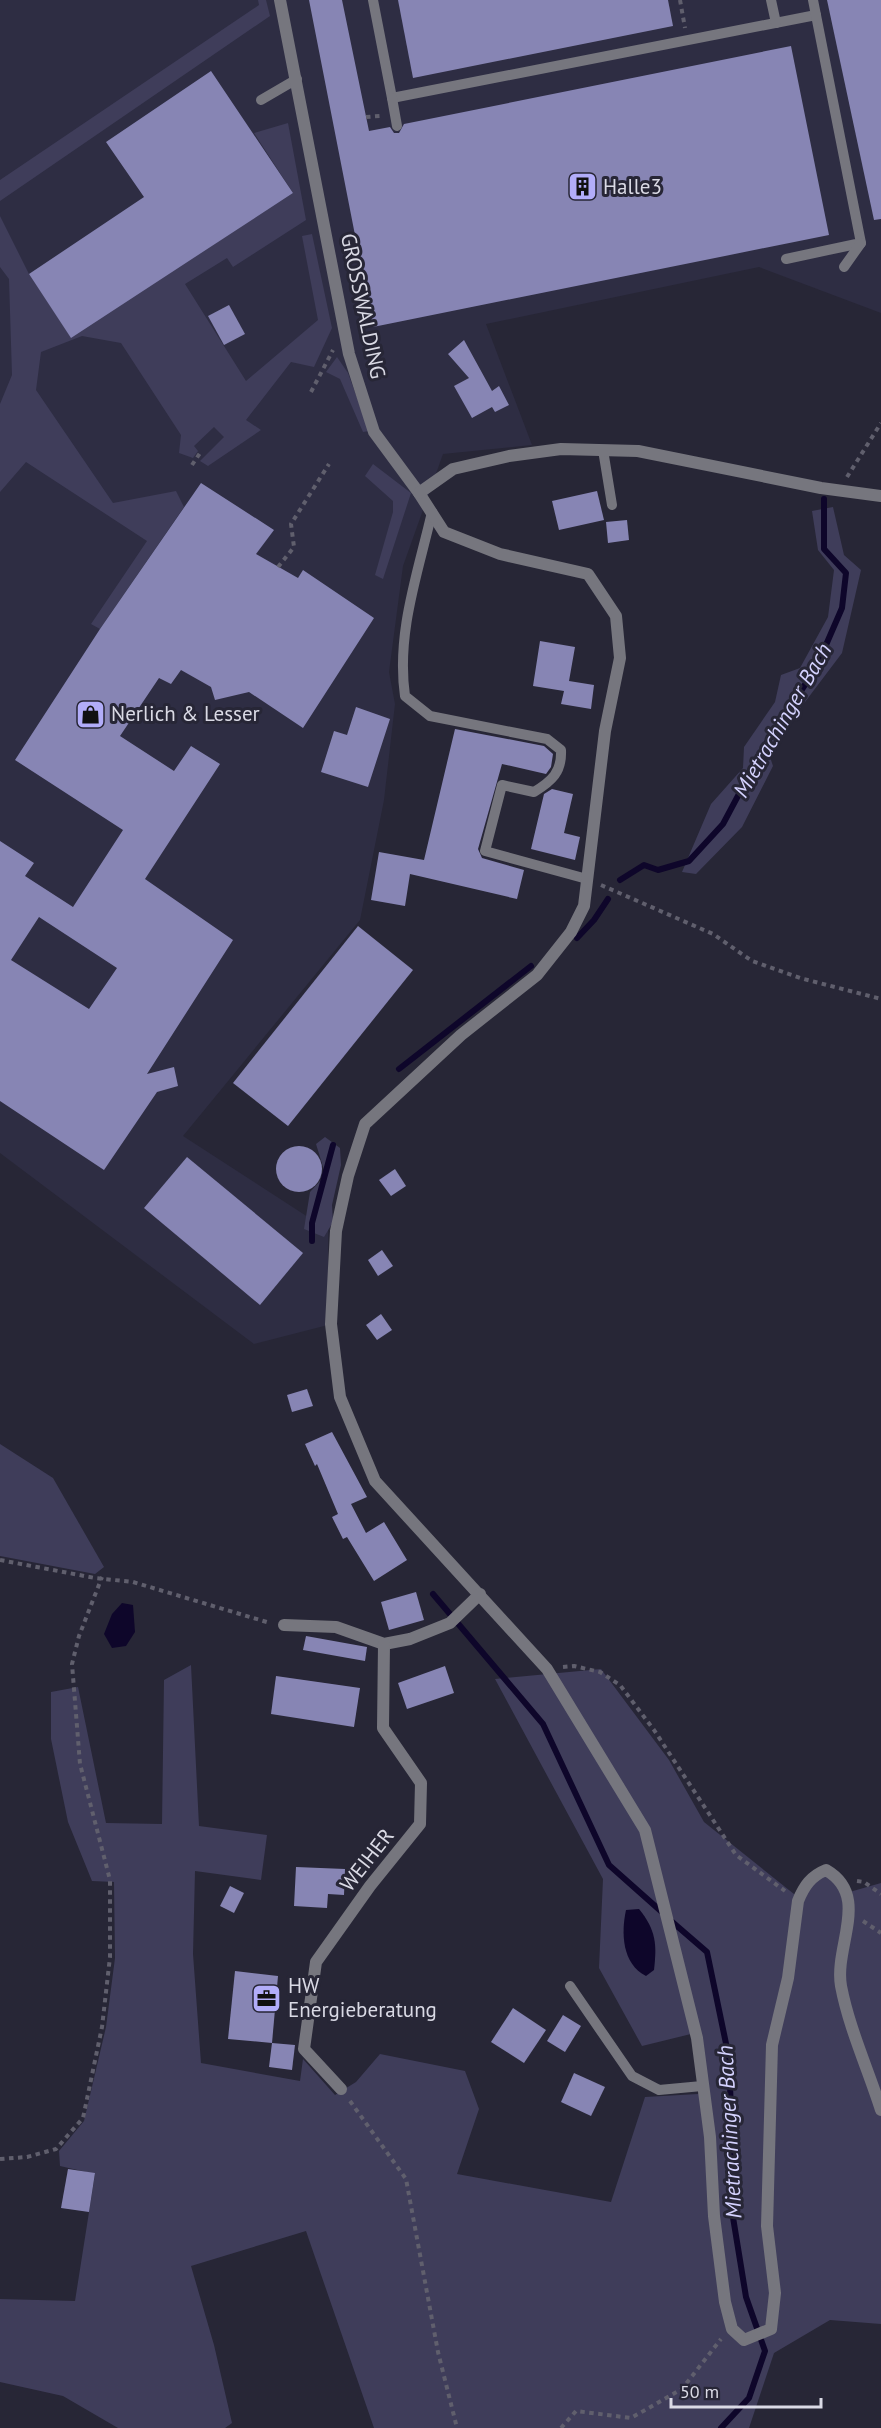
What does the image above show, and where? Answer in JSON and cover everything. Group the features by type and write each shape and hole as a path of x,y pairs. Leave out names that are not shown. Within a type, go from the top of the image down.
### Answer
{"street":[{"name":"GROSSWALDING","path":"280,0 350,354 374,432 419,492 444,532 500,554 588,574 616,616 620,658 605,731 584,906 571,932 537,975 461,1035 365,1124 348,1176 336,1231 331,1324 340,1397 375,1481 480,1594"},
{"path":"419,492 453,469 561,449 638,451 839,491 881,496"},
{"path":"284,1625 336,1628 384,1644 410,1639 450,1623 480,1594 547,1669 645,1830 697,2038 710,2137 714,2216 722,2281 732,2329 746,2339 771,2329 775,2293 767,2226 772,2045 788,1978 798,1901 802,1891 814,1875 826,1870 838,1878 846,1894 850,1912 843,1942 841,1984 881,2110"},
{"name":"WEIHER","path":"341,2089 304,2049 316,1962 370,1886 420,1824 421,1784 383,1728 384,1644"}],"lane":[{"path":"373,0 397,126"},
{"path":"771,0 776,23"},
{"path":"813,0 861,243 844,267"},
{"path":"392,98 816,15"},
{"path":"261,100 297,80"},
{"path":"786,259 861,243"},
{"path":"603,450 612,505"},
{"path":"432,512 409,600 401,669 405,696 430,716 547,739 561,750 562,764 553,780 534,792 502,785 485,850 587,879"},
{"path":"570,1986 632,2076 660,2090 702,2086"}],"path":[{"path":"680,0 688,40"},
{"path":"310,392 333,351"},
{"path":"839,491 881,423"},
{"path":"192,465 200,453"},
{"path":"278,567 294,547 291,524 329,464"},
{"path":"587,879 713,934 752,961 800,978 881,999"},
{"path":"0,1560 95,1578 133,1582 262,1622 284,1625"},
{"path":"0,2159 27,2157 56,2149 83,2118 102,2027 110,1957 110,1880 80,1764 72,1664 78,1636 102,1577"},
{"path":"547,1669 574,1666 600,1672 620,1685 654,1730 736,1855 798,1901"},
{"path":"341,2089 406,2179 438,2352 457,2428"},
{"path":"561,2428 576,2411 631,2418 682,2389 714,2344 732,2329"}],"shaded area":[{"path":"0,0 881,0 881,313 759,267 486,324 532,445 443,454 403,566 389,672 395,704 384,800 360,920 183,1136 328,1230 328,1325 254,1344 0,1153"},
{"path":"258,0 266,0 270,16 0,201 0,180 259,5"},
{"path":"288,123 306,220 233,267 227,258 185,284 246,381 318,320 302,236 312,234 332,328 314,367 291,362 246,420 261,430 208,466 200,461 224,437 214,427 194,446 198,451 193,458 179,453 181,435 121,343 82,336 41,352 36,390 113,503 176,491 184,507 100,629 91,624 147,541 26,462 0,492 0,404 12,375 9,279 0,267 0,216 29,274 71,337 293,193 254,133"},
{"path":"337,357 348,373 369,431 363,432 340,379 326,372"},
{"path":"373,464 411,493 383,579 375,575 393,512 393,501 365,476"},
{"path":"833,507 844,555 861,570 842,653 768,751 773,766 742,827 696,874 682,872 711,804 743,768 744,747 775,702 781,675 800,668 828,617 834,570 818,550 812,511"},
{"path":"325,1137 340,1148 341,1165 332,1205 333,1222 324,1237 304,1229 310,1192 321,1180 324,1170 316,1144"},
{"path":"0,1444 53,1478 104,1567 95,1574 0,1556"},
{"path":"122,1603 133,1605 135,1632 126,1646 112,1648 104,1634 112,1614"},
{"path":"191,1665 199,1826 267,1835 261,1880 195,1871 193,1954 201,2063 300,2081 303,2059 335,2095 356,2082 380,2054 465,2071 479,2109 457,2174 611,2202 645,2097 698,2094 702,2086 695,2033 642,2046 599,1968 603,1879 495,1679 601,1669 669,1760 704,1822 799,1898 828,1870 846,1893 881,1883 881,2324 830,2320 774,2353 749,2428 374,2428 306,2231 191,2266 214,2345 232,2423 225,2428 118,2428 63,2396 0,2382 0,2299 75,2301 95,2174 60,2166 59,2151 84,2121 106,2027 115,1958 114,1882 92,1881 68,1822 51,1739 51,1692 78,1687 106,1823 162,1824 164,1680"},
{"path":"639,1909 649,1924 655,1945 654,1970 646,1976 632,1964 624,1938 626,1910"}],"building":[{"name":"Halle3","path":"309,0 342,0 369,131 390,127 394,133 399,133 404,124 791,46 829,235 373,327"},
{"path":"398,0 668,0 673,26 413,78"},
{"path":"827,0 881,0 881,219 874,220"},
{"path":"211,71 293,193 71,338 29,274 144,197 106,142"},
{"path":"229,305 245,334 224,345 208,316"},
{"path":"464,340 492,391 499,386 509,405 495,412 492,407 472,418 454,386 469,378 448,354"},
{"name":"Nerlich & Lesser","path":"201,483 274,530 256,554 298,578 303,570 374,618 303,728 249,692 215,700 211,687 181,670 171,684 159,678 120,736 174,771 191,746 220,764 145,879 233,940 147,1074 174,1067 178,1086 157,1092 104,1170 0,1101 0,841 34,863 25,876 73,907 123,830 15,760 100,629","holes":["39,917 117,968 89,1009 11,960"]},
{"path":"597,491 604,520 559,530 552,501"},
{"path":"627,520 629,540 608,543 606,522"},
{"path":"540,641 575,647 569,681 594,685 591,709 561,704 564,691 533,686"},
{"path":"356,707 390,719 368,787 321,772 334,731 347,735"},
{"path":"455,729 544,746 553,754 551,767 546,774 502,764 478,849 482,858 524,870 517,899 410,874 405,906 371,900 379,852 424,860"},
{"path":"552,789 573,794 564,833 580,837 575,860 531,849 544,794"},
{"path":"358,926 413,970 288,1126 233,1083"},
{"path":"299,1146 315,1153 322,1169 315,1185 299,1192 283,1185 276,1169 283,1153"},
{"path":"187,1157 303,1253 260,1305 144,1208"},
{"path":"395,1169 406,1186 391,1196 379,1180"},
{"path":"382,1250 393,1266 378,1276 368,1260"},
{"path":"381,1314 392,1330 377,1340 366,1325"},
{"path":"307,1389 313,1406 292,1412 287,1395"},
{"path":"332,1432 367,1497 351,1504 366,1533 384,1522 407,1560 374,1581 347,1537 343,1539 332,1517 338,1514 317,1464 315,1466 305,1444"},
{"path":"416,1592 424,1620 389,1630 381,1602"},
{"path":"306,1636 367,1647 365,1661 303,1650"},
{"path":"445,1666 454,1693 407,1709 398,1683"},
{"path":"276,1676 360,1688 354,1727 271,1714"},
{"path":"296,1867 345,1869 344,1895 328,1894 327,1908 294,1906"},
{"path":"230,1886 244,1893 234,1913 220,1906"},
{"path":"235,1971 278,1976 272,2043 228,2039"},
{"path":"513,2008 546,2030 524,2063 491,2042"},
{"path":"563,2015 581,2026 565,2052 547,2041"},
{"path":"272,2043 295,2045 292,2070 269,2067"},
{"path":"574,2073 605,2087 591,2116 561,2102"},
{"path":"68,2169 95,2173 89,2212 61,2208"}],"waterway":[{"name":"Mietrachinger Bach","path":"620,880 644,865 658,870 689,861 723,824 764,747 816,668 842,608 846,573 824,549 824,499"},
{"name":"Mietrachinger Bach","path":"577,938 594,920 608,899"},
{"name":"Mietrachinger Bach","path":"399,1069 531,966"},
{"name":"Mietrachinger Bach","path":"312,1241 312,1223 333,1145"},
{"name":"Mietrachinger Bach","path":"433,1594 543,1724 609,1865 663,1913"},
{"name":"Mietrachinger Bach","path":"670,1920 707,1952 729,2058 732,2139 731,2205 746,2297 765,2351 749,2398 721,2428"}],"place":[{"name":"Halle3","path":"582,187"},
{"name":"Nerlich & Lesser","path":"90,714"},
{"name":"HW Energieberatung","path":"267,1998"}]}
